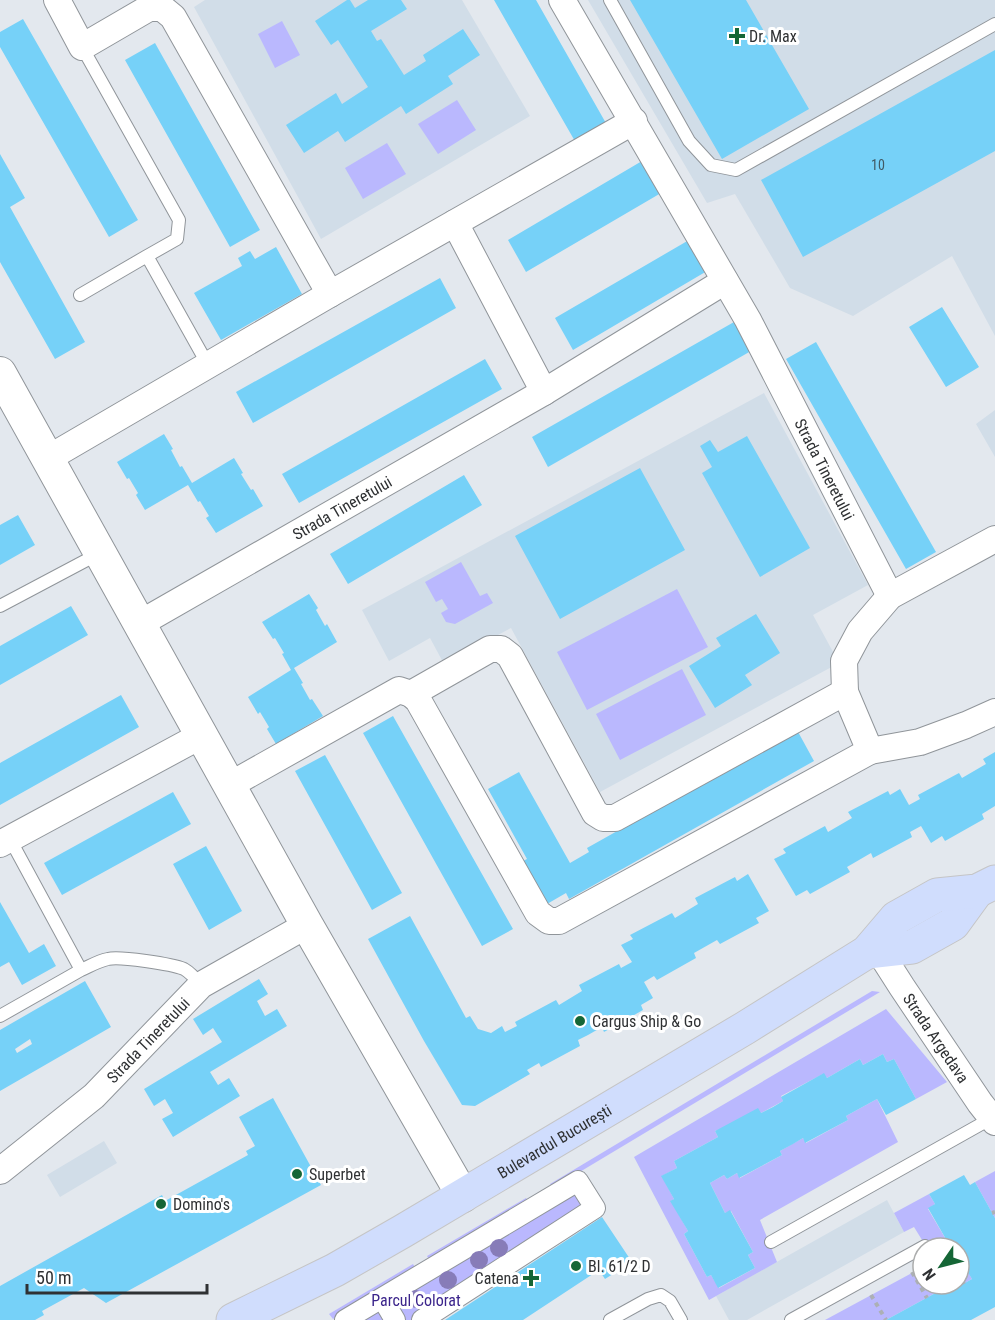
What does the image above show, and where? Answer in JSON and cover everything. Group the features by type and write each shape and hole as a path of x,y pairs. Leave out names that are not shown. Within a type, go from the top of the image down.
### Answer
{"main road":[{"name":"Bulevardul București","path":"233,1320 334,1270 463,1196 873,952 912,947 953,924 986,886"}],"street":[{"path":"57,0 82,47 149,8 162,8 173,17 330,294"},
{"name":"Strada Tineretului","path":"562,0 748,320 890,596"},
{"path":"47,459 634,121"},
{"path":"455,224 544,392"},
{"name":"Strada Tineretului","path":"140,624 544,392 725,281"},
{"path":"0,372 308,925 463,1196"},
{"path":"870,751 845,692 844,661 860,631 890,596 995,539"},
{"path":"411,694 489,649 501,649 510,656 595,813 603,818 615,818 845,692"},
{"path":"230,785 399,690 411,694 418,700 538,913 549,921 559,921 870,751 920,742 995,712"},
{"path":"5,841 202,735"},
{"name":"Strada Tineretului","path":"0,1171 94,1096 201,985 308,925"},
{"name":"Strada Argedava","path":"873,952 902,987 988,1110"},
{"path":"345,1320 578,1181 595,1208 423,1320"},
{"path":"510,1222 529,1251"},
{"path":"382,1298 395,1320"}],"lane":[{"path":"610,0 689,141 711,165 736,170 995,24"},
{"path":"80,295 177,239 179,220 82,47"},
{"path":"147,256 208,365"},
{"path":"0,606 101,552"},
{"path":"5,841 81,970"},
{"path":"0,1016 105,959 116,958 175,966 186,970 201,985"},
{"path":"771,1242 988,1110"},
{"path":"791,1320 911,1254"},
{"path":"610,1320 648,1299 661,1295 670,1301 681,1320"}],"path":[{"path":"904,1258 927,1298"},
{"path":"863,1280 886,1320"}],"shaded area":[{"path":"205,0 462,0 530,116 321,239 194,7"},
{"path":"588,0 995,0 995,336 952,256 853,316 790,288 735,194 707,203"},
{"path":"764,393 868,585 813,615 839,663 600,792 511,628 444,664 430,638 389,661 362,610"},
{"path":"995,410 995,457 976,424"},
{"path":"104,1141 117,1163 60,1197 47,1175"},
{"path":"887,1200 904,1232 747,1320 729,1320 716,1296"}],"green space":[{"path":"282,21 300,55 275,68 258,34"},
{"path":"457,100 476,130 438,154 418,124"},
{"path":"387,143 406,174 363,199 345,168"},
{"path":"461,562 480,596 487,593 493,603 455,624 446,622 441,613 448,609 442,599 436,602 425,582"},
{"path":"677,589 708,647 587,710 557,652"},
{"path":"682,669 706,715 620,760 596,714"},
{"path":"872,991 880,992 553,1188 550,1184"},
{"path":"886,1009 947,1082 916,1099 894,1059 887,1062 883,1054 863,1065 860,1059 827,1078 823,1074 781,1096 783,1101 761,1113 715,1131 718,1137 674,1161 677,1168 662,1176 674,1199 671,1201 688,1231 684,1234 707,1277 711,1275 719,1288 755,1268 748,1255 753,1252 731,1211 725,1213 710,1183 724,1175 727,1179 737,1173 740,1178 782,1155 780,1151 803,1138 806,1143 848,1120 846,1116 877,1099 898,1142 760,1220 777,1262 709,1300 634,1157"},
{"path":"995,1171 995,1218 975,1182"},
{"name":"Parcul Colorat","path":"578,1181 595,1208 422,1320 344,1320"},
{"path":"929,1194 935,1204 928,1209 944,1236 920,1236 914,1227 904,1232 894,1213"},
{"path":"526,1198 529,1202 430,1261 427,1256"},
{"path":"413,1264 416,1269 333,1319 329,1314"},
{"path":"911,1273 911,1296 930,1296 886,1320 825,1320"}],"building":[{"path":"350,0 355,8 368,0 401,0 407,9 371,31 377,41 381,39 404,75 426,61 423,55 463,29 480,55 448,76 453,84 406,114 401,106 345,142 338,131 304,153 286,125 336,93 342,104 368,87 338,40 331,45 315,21"},
{"path":"494,0 536,0 607,125 576,143"},
{"path":"630,0 746,0 809,109 722,159"},
{"path":"23,19 138,220 109,237 0,47 0,32"},
{"path":"155,43 260,230 230,247 125,60"},
{"path":"995,50 995,151 803,257 761,180"},
{"path":"0,154 25,198 10,207 85,342 55,359 0,262"},
{"path":"642,161 661,193 526,272 508,240"},
{"path":"689,240 707,271 573,350 555,318"},
{"path":"276,247 302,294 221,340 194,293 242,266 238,258 250,251 255,259"},
{"path":"440,278 456,308 253,423 236,392"},
{"path":"942,307 979,367 946,387 909,327"},
{"path":"734,322 751,351 548,467 532,437"},
{"path":"816,342 936,552 906,569 786,359"},
{"path":"485,359 502,389 299,503 282,474"},
{"path":"164,434 180,467 182,466 192,483 234,458 243,473 241,474 263,506 216,533 206,518 209,516 188,485 145,510 136,495 138,493 117,462"},
{"path":"747,436 810,548 760,577 702,473 712,467 700,446 710,440 718,452"},
{"path":"640,468 685,550 560,619 515,536"},
{"path":"464,475 482,505 348,584 330,554"},
{"path":"18,515 35,545 0,565 0,525"},
{"path":"309,594 325,626 327,624 337,642 294,668 310,700 312,699 323,716 276,744 267,729 269,727 248,697 291,670 275,638 273,639 262,622"},
{"path":"71,606 88,635 0,685 0,646"},
{"path":"756,614 780,653 745,675 752,685 715,708 689,666 721,646 716,638"},
{"path":"121,695 139,727 0,805 0,763"},
{"path":"393,716 513,929 482,946 363,733"},
{"path":"797,730 814,761 569,899 566,893 547,904 523,861 527,859 488,789 519,772 570,863 589,852 587,848"},
{"path":"995,752 995,806 982,814 984,819 945,841 942,836 931,843 921,826 910,832 912,837 873,858 871,853 847,867 850,872 810,894 807,890 796,896 774,859 786,853 783,849 825,826 828,832 852,818 848,812 888,791 890,795 900,789 909,805 920,799 918,795 959,773 962,778 986,764 983,759"},
{"path":"325,755 402,893 372,910 295,771"},
{"path":"173,792 191,824 62,895 44,863"},
{"path":"206,846 242,911 209,930 173,864"},
{"path":"748,874 769,911 756,918 759,923 720,944 717,940 694,953 696,958 657,980 654,976 644,982 653,998 641,1005 643,1010 604,1032 602,1027 578,1040 580,1046 541,1067 539,1063 527,1070 530,1074 475,1106 462,1105 368,939 410,916 466,1018 470,1016 478,1029 491,1033 502,1026 505,1032 517,1026 515,1022 556,1000 559,1005 582,991 579,985 619,964 621,968 632,962 621,945 633,939 630,935 672,913 675,918 698,904 695,898 735,877 737,881"},
{"path":"0,902 29,953 44,944 56,966 22,985 9,962 0,967"},
{"path":"259,979 268,994 257,1001 265,1016 277,1009 287,1026 210,1072 218,1085 229,1078 240,1096 173,1137 162,1119 173,1113 165,1099 154,1106 144,1089 222,1042 213,1028 203,1035 193,1019"},
{"path":"85,981 111,1027 0,1091 0,1030","holes":["30,1039 32,1044 17,1053 15,1049"]},
{"path":"883,1054 887,1062 894,1059 916,1099 886,1115 877,1099 846,1116 848,1120 805,1143 803,1138 780,1151 782,1155 739,1178 737,1173 727,1179 724,1175 710,1183 725,1213 730,1210 753,1252 748,1255 755,1268 718,1288 711,1275 707,1277 684,1234 688,1231 670,1201 674,1199 661,1176 677,1168 674,1161 718,1137 715,1131 758,1108 761,1113 773,1107 783,1101 781,1097 824,1073 827,1078 860,1059 863,1065"},
{"path":"273,1098 321,1185 106,1303 84,1288 42,1311 44,1315 35,1320 0,1320 0,1286 162,1195 165,1201 248,1155 246,1151 255,1146 239,1117"},
{"path":"964,1175 970,1185 975,1182 995,1218 995,1307 971,1320 886,1320 930,1296 971,1296 971,1236 944,1236 928,1208 935,1204 929,1194"},
{"name":"Bl. 61/2 D","path":"602,1217 632,1262 605,1279 599,1270 523,1320 445,1320"}],"place":[{"name":"Dr. Max","path":"737,36"},
{"name":"Cargus Ship & Go","path":"580,1021"},
{"name":"Superbet","path":"297,1174"},
{"name":"Domino's","path":"161,1204"},
{"name":"Bl. 61/2 D","path":"576,1266"},
{"name":"Catena","path":"531,1278"}]}
